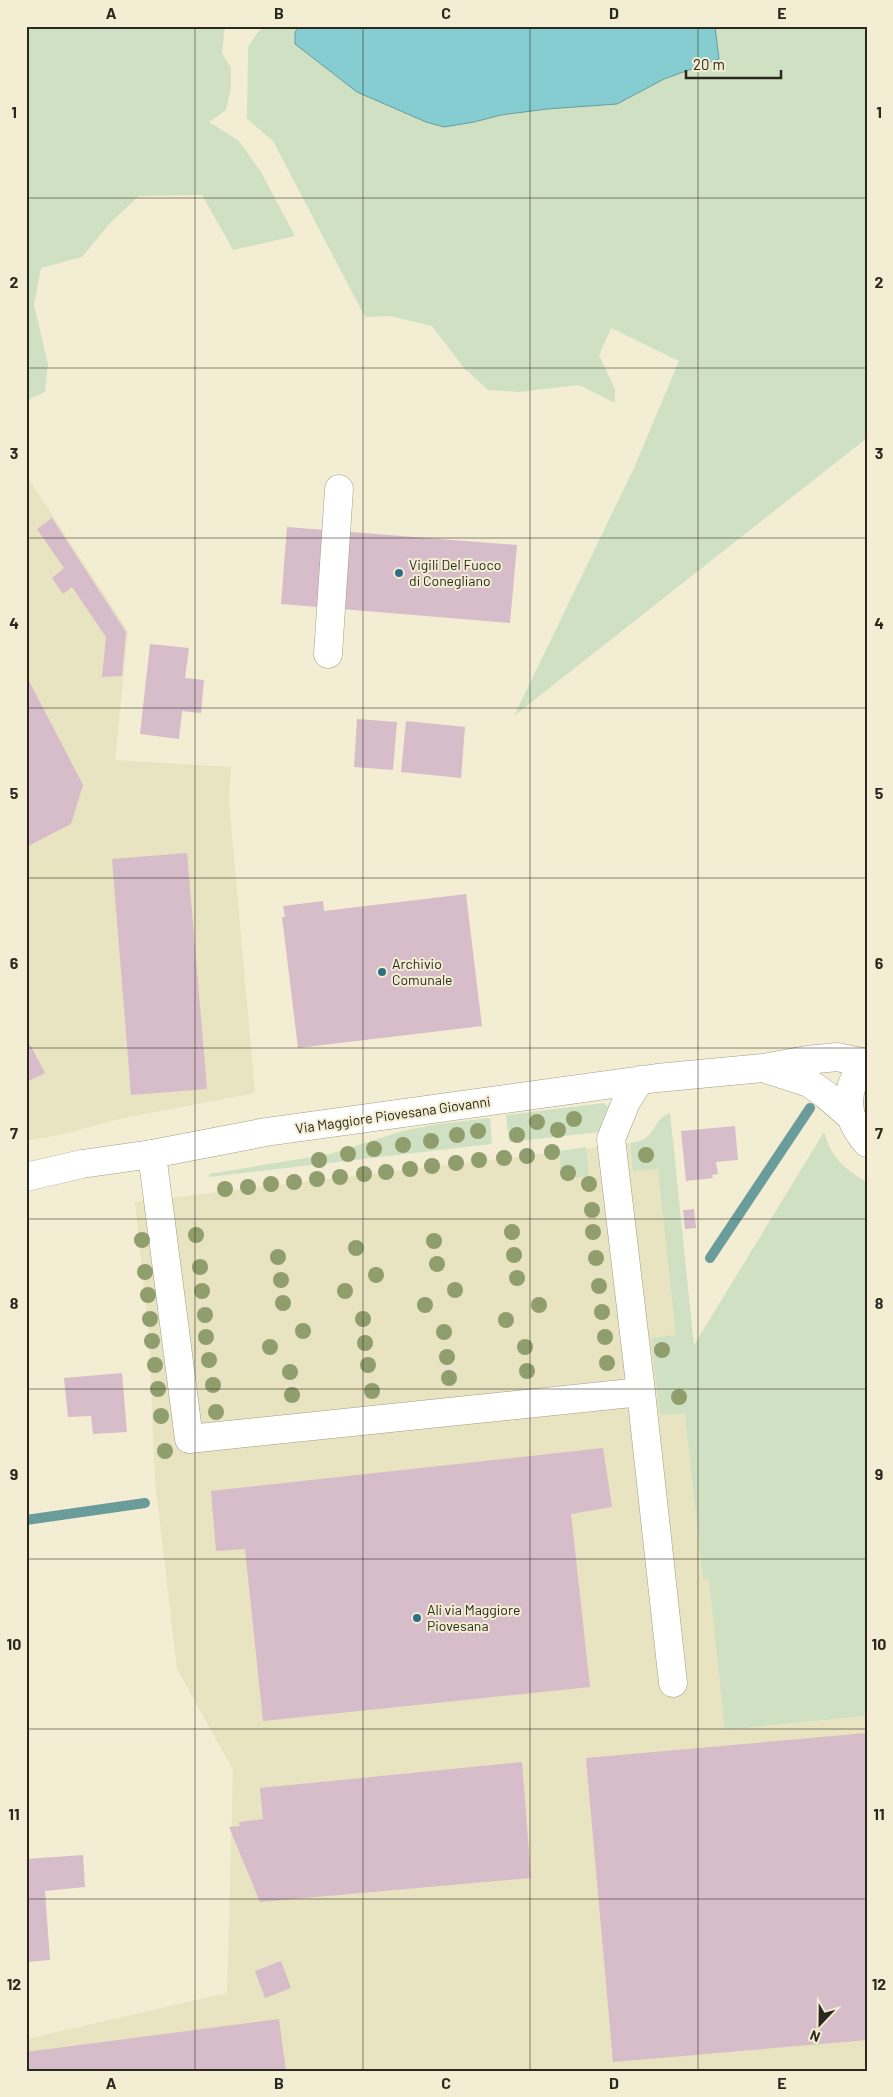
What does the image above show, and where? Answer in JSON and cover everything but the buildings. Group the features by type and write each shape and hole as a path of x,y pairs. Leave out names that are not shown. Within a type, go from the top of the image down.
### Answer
{"street":[{"path":"328,654 339,489"},
{"name":"Via Maggiore Piovesana Giovanni","path":"26,1177 82,1164 152,1154 266,1132 640,1080 762,1068 837,1057 866,1063"},
{"path":"866,1063 858,1072 848,1101 850,1116 857,1132 867,1143"},
{"name":"Via Maggiore Piovesana Giovanni","path":"762,1068 809,1083 826,1094 850,1116"},
{"path":"640,1080 620,1114 611,1139 673,1683"},
{"path":"152,1154 189,1439 641,1392"}],"shaded area":[{"path":"26,475 128,631 115,760 231,767 229,801 255,1093 124,1118 59,1135 26,1141"},
{"path":"673,1138 726,1730 867,1716 867,2071 26,2071 26,2039 227,1993 233,1770 177,1669 155,1481 149,1336 135,1202"}],"green space":[{"path":"26,26 225,26 222,53 231,68 231,88 226,110 209,122 239,141 261,172 295,236 233,250 202,195 139,196 110,223 82,257 41,268 34,305 48,364 45,392 26,401"},
{"path":"265,26 867,26 867,438 514,716 634,468 679,361 611,328 599,355 615,389 615,403 579,385 519,392 488,390 464,368 432,326 390,316 365,317 273,141 247,119 248,47 258,32"},
{"path":"604,1103 608,1107 600,1132 509,1142 506,1115"},
{"path":"670,1113 694,1345 824,1132 830,1149 840,1162 867,1182 867,1716 725,1730 709,1579 703,1579 685,1413 660,1415 651,1338 676,1335 658,1169 633,1171 630,1143 646,1138 659,1120"},
{"path":"490,1118 492,1144 209,1177 209,1174 330,1154 403,1131 437,1124"},
{"path":"586,1147 589,1176 562,1179 559,1151"}],"water":[{"path":"300,26 715,26 719,59 664,79 617,104 547,109 501,115 444,127 426,122 357,92 295,44 295,32"}],"waterway":[{"path":"710,1258 810,1108"},
{"path":"26,1520 145,1503"}],"place":[{"name":"Vigili Del Fuoco di Conegliano","path":"399,573"},
{"name":"Archivio Comunale","path":"382,972"},
{"name":"Alí via Maggiore Piovesana","path":"417,1618"}]}
